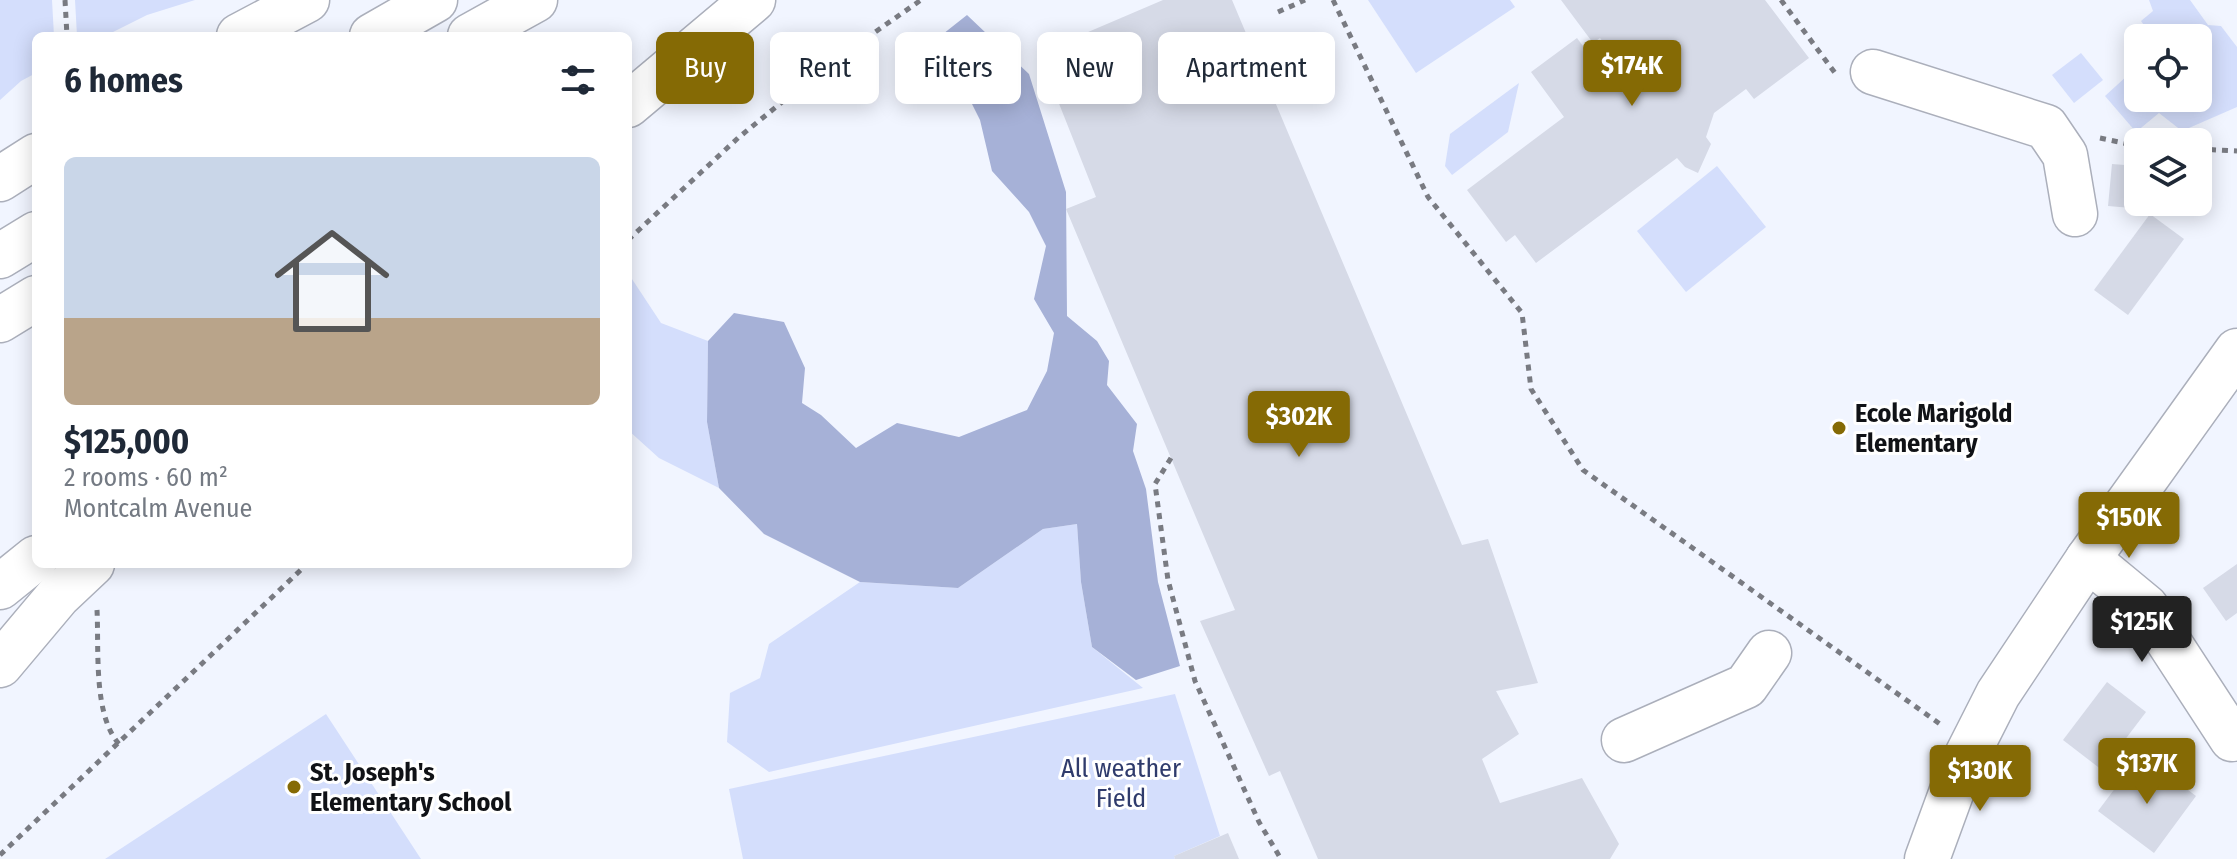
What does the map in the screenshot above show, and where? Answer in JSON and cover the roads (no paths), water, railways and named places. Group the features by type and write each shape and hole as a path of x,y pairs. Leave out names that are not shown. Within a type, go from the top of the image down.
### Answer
{"main road":[{"path":"247,32 307,0"},
{"path":"379,32 435,0"},
{"path":"477,32 535,0"},
{"path":"632,102 753,0"},
{"path":"1857,76 2046,127 2065,155 2075,214"},
{"path":"0,179 32,159"},
{"path":"0,256 32,236"},
{"path":"0,320 32,300"},
{"path":"1927,859 1960,769 1998,694 2088,559 2237,351"},
{"path":"2088,559 2146,607 2232,739"},
{"path":"0,587 32,561"},
{"path":"0,665 58,596 88,568"},
{"path":"1624,740 1746,686 1769,653"}],"place":[{"name":"Ecole Marigold Elementary","path":"1839,428"},
{"name":"St. Joseph's Elementary School","path":"294,787"}],"park label":[{"name":"All weather Field","path":"1121,783"}]}
